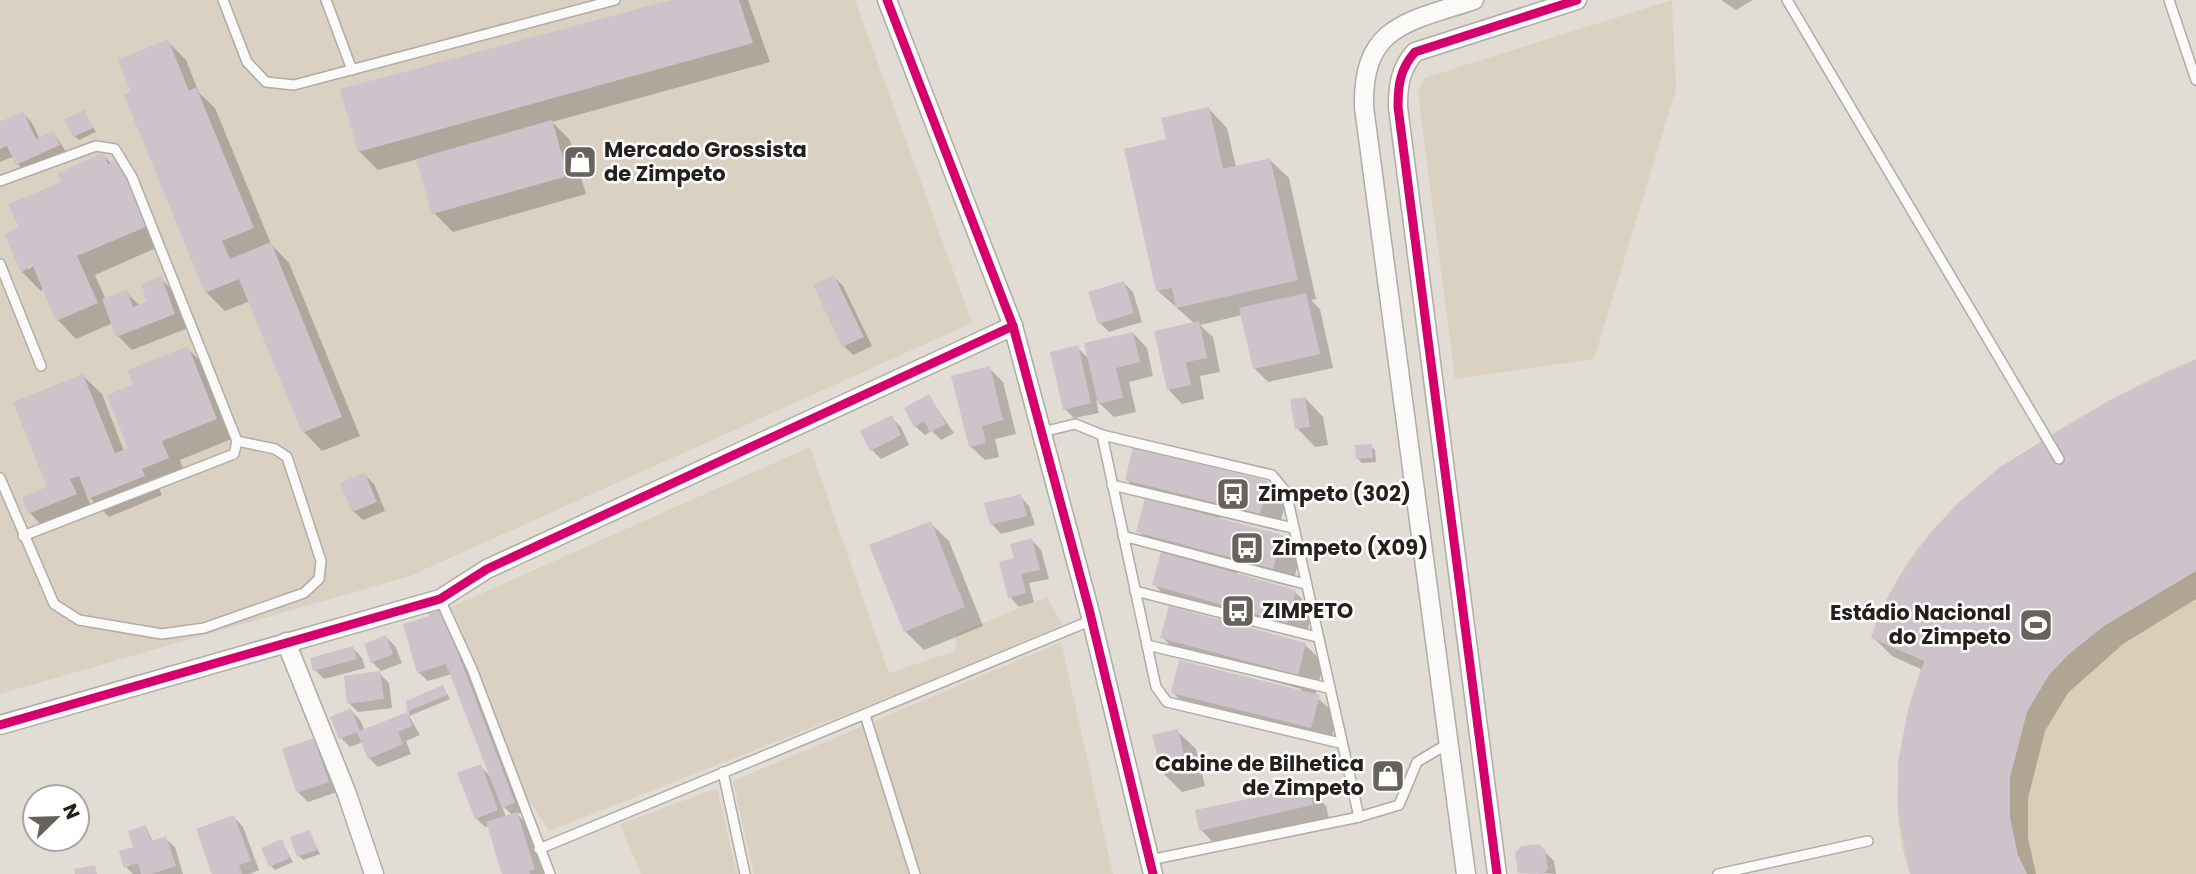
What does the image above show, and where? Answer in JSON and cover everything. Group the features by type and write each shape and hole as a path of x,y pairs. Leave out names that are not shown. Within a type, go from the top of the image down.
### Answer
{"street":[{"path":"887,0 1013,326 1092,620 1151,867"},
{"path":"1466,874 1364,107 1363,81 1369,60 1382,40 1392,32 1402,25 1474,0"},
{"path":"1497,874 1398,107 1398,84 1405,63 1415,51 1577,0"},
{"path":"0,726 440,599 487,569 1013,326"},
{"path":"286,642 347,794 374,874"}],"lane":[{"path":"223,0 247,62 267,82 294,85 615,0"},
{"path":"326,0 352,70"},
{"path":"1787,0 2059,460"},
{"path":"2169,0 2196,80"},
{"path":"0,181 96,146 115,149 132,177 237,441 234,454 23,536"},
{"path":"0,264 41,366"},
{"path":"1042,432 1075,424 1101,435 1272,475 1286,492 1340,743 1359,817"},
{"path":"1101,435 1156,687 1167,702 1340,743"},
{"path":"0,478 54,604 79,620 162,634 204,628 304,593 319,579 321,561 287,457 275,449 237,441"},
{"path":"1112,485 1293,528"},
{"path":"1123,536 1305,584"},
{"path":"1135,591 1317,637"},
{"path":"440,599 472,669 550,874"},
{"path":"539,849 1092,620"},
{"path":"1147,645 1328,688"},
{"path":"865,715 915,874"},
{"path":"1151,867 1399,805 1417,762 1449,743"},
{"path":"723,772 745,874"},
{"path":"1718,874 1868,841"}],"shaded area":[{"name":"Mercado Grossista de Zimpeto","path":"0,0 855,0 972,323 410,576 0,694"},
{"path":"1672,0 1676,89 1594,359 1455,379 1418,93 1424,78"},
{"name":"Estádio Nacional do Zimpeto","path":"2196,359 2196,874 1910,874 1899,820 1899,767 1909,713 1923,661 1871,638 1886,600 1929,535 1955,507 1984,482 2015,458 2082,416 2153,378"},
{"path":"810,447 889,673 955,651 956,634 1047,597 1062,625 923,684 549,831 522,790 504,746 478,667 451,607"},
{"path":"1061,642 1113,874 754,874 733,781"},
{"path":"717,788 737,874 641,874 620,824"}],"building":[{"path":"671,0 739,0 753,43 358,152 340,89"},
{"path":"168,39 189,91 196,87 254,228 222,241 230,259 271,242 342,417 302,433 239,279 205,293 124,95 131,92 118,60"},
{"path":"1209,107 1223,169 1270,158 1298,280 1176,308 1172,288 1156,291 1124,149 1166,139 1161,118"},
{"path":"85,110 93,128 73,137 64,119"},
{"path":"23,111 36,139 54,131 60,145 16,165 7,146 0,149 0,122"},
{"path":"552,120 568,176 432,214 416,159"},
{"path":"103,153 108,164 120,159 148,226 77,256 98,303 56,321 32,264 21,273 4,234 19,228 8,204 61,182 57,173"},
{"path":"834,275 864,337 842,347 813,285"},
{"path":"161,276 175,314 116,337 102,299 127,290 133,307 147,301 141,284"},
{"path":"1124,281 1134,313 1098,324 1088,292"},
{"path":"1306,293 1320,354 1253,369 1239,308"},
{"path":"1199,321 1207,358 1186,362 1191,385 1167,390 1154,331"},
{"path":"1133,332 1140,362 1116,368 1123,398 1098,404 1084,343"},
{"path":"1078,345 1091,403 1063,410 1050,352"},
{"path":"188,346 217,419 162,441 169,458 142,469 145,476 88,499 79,476 70,479 77,494 28,514 22,497 47,487 13,402 83,374 115,453 128,448 107,395 133,385 127,370"},
{"name":"Estádio Nacional do Zimpeto","path":"2196,359 2196,571 2104,626 2069,654 2049,675 2027,712 2010,778 2010,818 2018,855 2027,874 1910,874 1898,811 1898,762 1908,710 1924,661 1871,638 1880,612 1898,579 1927,537 1958,503 2000,467 2112,399"},
{"path":"990,366 1003,420 982,426 986,443 969,447 951,376"},
{"path":"929,394 946,424 930,432 924,421 914,427 904,408"},
{"path":"1305,397 1310,427 1295,429 1290,399"},
{"path":"892,415 901,435 870,451 860,431"},
{"path":"1372,444 1373,458 1356,459 1355,445"},
{"path":"1133,447 1268,481 1260,514 1125,480"},
{"path":"365,473 377,502 352,512 340,483"},
{"path":"1021,494 1027,516 990,525 984,503"},
{"path":"1145,498 1282,535 1273,569 1136,532"},
{"path":"931,521 965,607 904,632 869,545"},
{"path":"1032,538 1040,570 1021,574 1026,593 1008,598 999,562 1014,558 1010,544"},
{"path":"1161,552 1296,590 1287,623 1152,585"},
{"path":"440,606 515,803 502,808 446,664 417,673 403,624 429,616 427,611"},
{"path":"1169,606 1306,643 1298,675 1160,638"},
{"path":"386,635 393,654 371,663 364,644"},
{"path":"353,646 357,659 313,671 310,658"},
{"path":"1179,660 1320,695 1311,728 1171,693"},
{"path":"380,671 384,699 347,704 344,676"},
{"path":"443,685 447,695 407,712 406,701"},
{"path":"351,708 360,731 407,712 412,726 398,732 403,744 368,759 357,732 339,739 330,717"},
{"path":"1178,729 1187,768 1162,774 1152,735"},
{"path":"314,738 329,782 297,793 282,749"},
{"path":"481,764 498,810 475,819 457,773"},
{"path":"1392,769 1394,781 1383,782 1381,771"},
{"path":"1308,786 1313,805 1199,831 1195,810"},
{"path":"517,812 535,869 529,871 530,874 502,874 486,822"},
{"path":"234,815 251,861 239,865 242,874 212,874 196,829"},
{"path":"146,825 151,841 166,836 176,866 151,874 141,874 138,863 124,868 119,851 133,847 128,831"},
{"path":"310,830 317,850 297,857 290,837"},
{"path":"282,839 290,858 269,867 261,848"},
{"path":"1539,844 1545,850 1548,869 1543,874 1518,873 1515,853 1521,846"},
{"path":"95,865 97,874 75,874 74,869"}],"cycle path":[{"path":"887,0 1013,326 1089,609 1153,874"},
{"path":"1497,874 1398,107 1399,92 1403,71 1415,52 1577,0"},
{"path":"0,725 440,599 487,569 1013,326"}],"place":[{"name":"Mercado Grossista de Zimpeto","path":"580,162"},
{"name":"Zimpeto (302)","path":"1233,494"},
{"name":"Zimpeto (X09)","path":"1247,548"},
{"name":"ZIMPETO","path":"1238,611"},
{"name":"Estádio Nacional do Zimpeto","path":"2036,625"},
{"name":"Cabine de Bilhetica de Zimpeto","path":"1388,776"}]}
